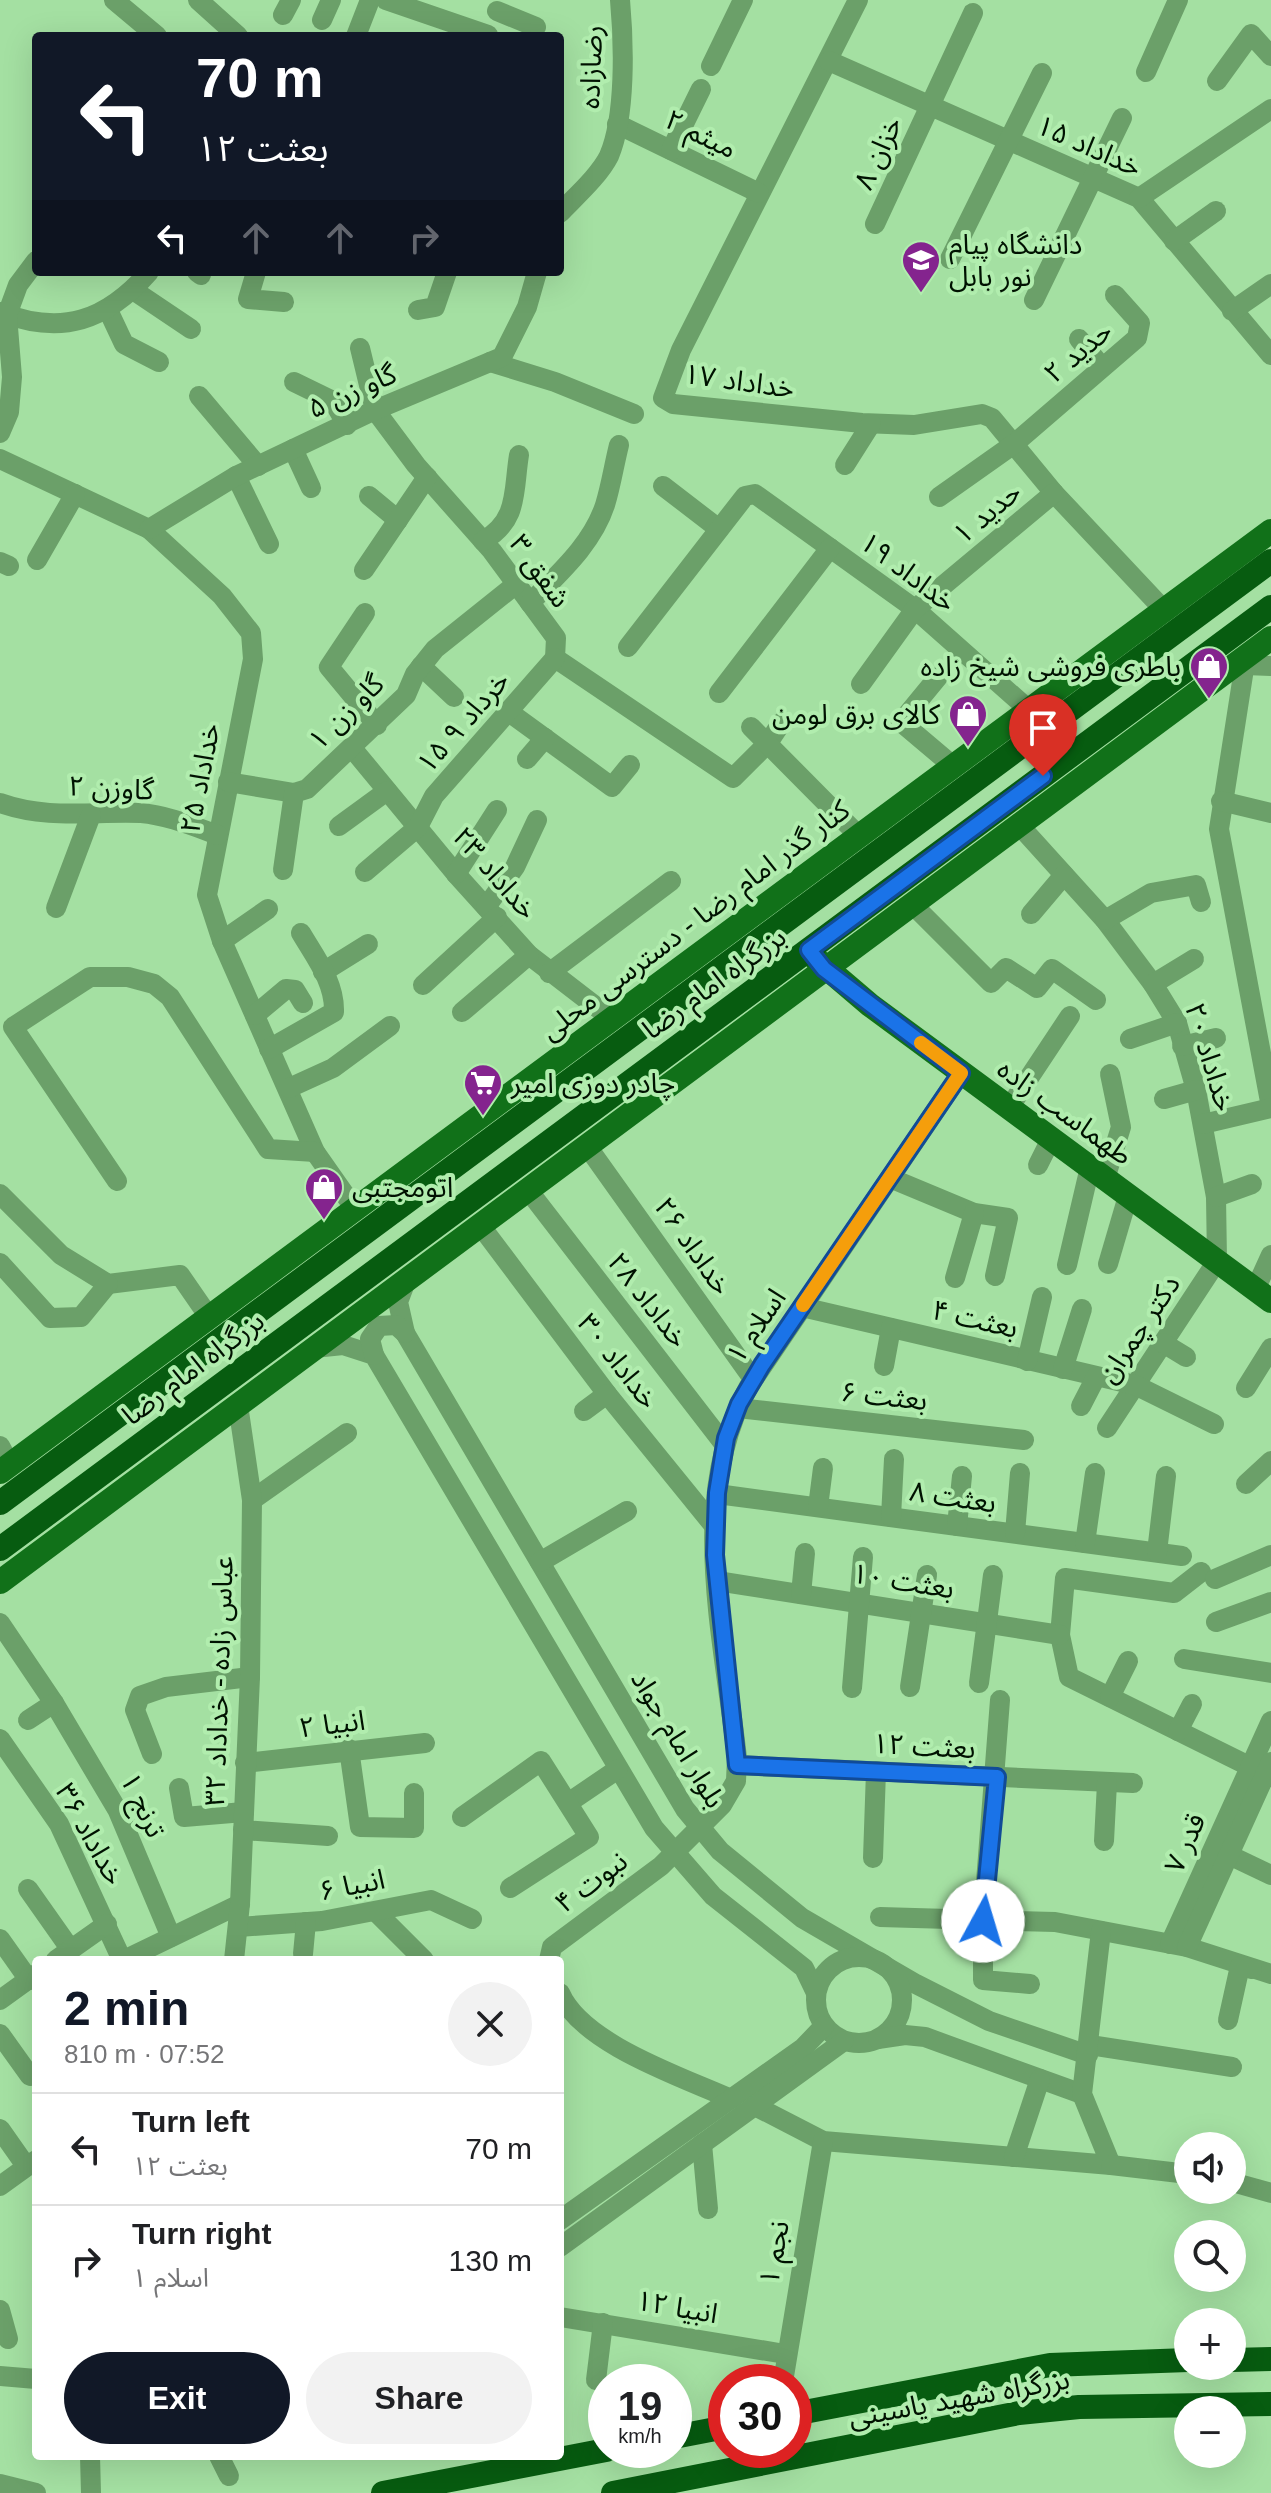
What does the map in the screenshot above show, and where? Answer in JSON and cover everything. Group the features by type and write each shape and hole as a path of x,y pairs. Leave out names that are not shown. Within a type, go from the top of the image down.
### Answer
{"highway":[{"name":"بزرگراه امام رضا","path":"0,1503 1271,561"},
{"name":"بزرگراه امام رضا","path":"0,1549 1271,607"},
{"path":"1246,2360 1271,2359"},
{"name":"بزرگراه شهید یاسینی","path":"812,2411 1050,2365 1174,2361"},
{"name":"بزرگراه شهید یاسینی","path":"613,2493 1019,2413 1079,2407 1271,2404"},
{"path":"564,2458 588,2453"},
{"path":"383,2493 554,2460"}],"main road":[{"name":"کنار گذر امام رضا - دسترسی محلی","path":"3,1461 133,1374 1271,532"},
{"path":"1230,592 1271,532"},
{"path":"0,1582 1082,778 1246,660 1271,638"},
{"path":"1116,646 1131,665"},
{"path":"1018,795 1082,778"},
{"name":"طهماسب زاده","path":"809,950 824,969 1263,1295"},
{"path":"621,1120 658,1061"},
{"path":"506,1097 577,1076"},
{"path":"355,1209 370,1229"},
{"path":"94,1433 133,1374"},
{"path":"44,1517 124,1490"}],"street":[{"path":"114,0 152,32"},
{"path":"198,0 234,32"},
{"path":"322,20 331,0"},
{"path":"358,32 370,0"},
{"path":"386,0 479,32"},
{"name":"رضازاده","path":"564,208 608,157 617,124 624,34 620,0"},
{"path":"711,66 743,0"},
{"name":"خداداد ۱۷","path":"858,0 681,350 663,398 673,404 871,424 914,425 982,414 992,418 1054,493 1164,610"},
{"path":"1146,72 1178,0"},
{"path":"489,32 499,5 536,27"},
{"name":"خزان ۸","path":"875,224 973,13"},
{"path":"1217,81 1251,34 1271,56"},
{"name":"خداداد ۱۵","path":"829,61 1139,198 1271,355"},
{"path":"950,259 1042,73"},
{"path":"671,150 701,89"},
{"path":"1139,198 1271,109"},
{"path":"1034,300 1122,118"},
{"name":"میثم ۲","path":"617,124 759,193"},
{"path":"1174,241 1216,211"},
{"path":"0,433 9,412 12,377 4,314 18,285 32,266"},
{"path":"4,314 49,325 84,321 108,310 145,276"},
{"path":"255,276 248,299 284,302"},
{"path":"418,310 435,307 446,276"},
{"name":"گاو زن ۵","path":"149,529 236,476 375,410 502,357 527,307 536,276"},
{"path":"1232,311 1271,284"},
{"path":"133,290 191,329"},
{"name":"حدید ۲","path":"939,497 1014,444 1137,338 1140,323 1115,295"},
{"path":"108,310 124,344 159,362"},
{"path":"1079,339 1102,367"},
{"path":"360,348 375,410"},
{"path":"490,362 555,382 634,414"},
{"path":"294,382 333,401 347,425"},
{"path":"199,396 258,466"},
{"name":"شفق ۳","path":"375,410 427,477 483,541 556,638 555,658"},
{"path":"845,465 871,424"},
{"path":"530,603 573,559 593,531 604,506 619,445"},
{"path":"293,449 311,488"},
{"path":"483,541 501,530 510,517 519,455"},
{"name":"خداداد ۲۵","path":"0,459 149,529 222,596 251,633 253,659 207,895 222,941 315,1152 355,1209"},
{"path":"236,476 269,544"},
{"path":"364,570 427,477"},
{"path":"628,647 719,529 663,486"},
{"name":"حدید ۱","path":"861,684 915,609 1054,493"},
{"path":"37,560 75,494"},
{"name":"خداداد ۱۹","path":"719,529 745,496 755,494 915,609 1029,710"},
{"path":"369,496 398,520"},
{"path":"719,693 830,548"},
{"name":"گاو زن ۱","path":"294,793 307,789 377,725 406,695 421,666 435,649 515,585"},
{"path":"365,613 329,667 377,725"},
{"path":"555,658 733,778 768,743 782,722"},
{"name":"۱۵ خرداد ۹","path":"418,827 434,796 555,658"},
{"path":"1203,1124 1271,1107 1232,953 1220,835 1221,801 1246,660 1271,666"},
{"path":"421,666 454,697"},
{"path":"938,677 901,722 953,766"},
{"path":"509,712 612,787 630,765"},
{"path":"751,727 859,836"},
{"path":"527,759 545,738"},
{"name":"خداداد ۲۳","path":"352,748 456,874 529,955 612,1019"},
{"path":"228,782 294,793 283,870"},
{"path":"339,826 387,791"},
{"path":"1221,801 1271,813"},
{"name":"گاوزن ۲","path":"0,803 18,809 91,815 142,813 218,835"},
{"path":"456,874 497,810"},
{"path":"56,908 91,815"},
{"path":"423,985 492,912 537,820"},
{"name":"خداداد ۲۰","path":"1019,825 1105,920 1153,984 1177,1023 1196,1090 1216,1197 1217,1261"},
{"path":"365,872 418,827"},
{"path":"1031,914 1064,875"},
{"path":"549,973 671,881"},
{"path":"1105,920 1151,893 1196,885 1201,902"},
{"path":"912,904 991,983 1006,968 1037,988 1052,969 1096,1000"},
{"path":"222,941 268,909"},
{"path":"269,1049 334,1012 334,997 301,933"},
{"path":"323,972 368,944"},
{"path":"462,1012 529,955"},
{"path":"1153,984 1194,959"},
{"path":"117,1181 13,1027 90,977 128,977 154,984 170,997 268,1149 315,1152"},
{"path":"255,1015 286,989 295,990 303,1003"},
{"path":"1009,1108 1070,1016"},
{"path":"1130,1039 1177,1023"},
{"path":"289,1088 333,1068 390,1026"},
{"path":"1182,1046 1216,1038"},
{"name":"اسلام ۱","path":"699,1828 731,1794 737,1765 727,1582 715,1527 724,1444 753,1379 961,1073"},
{"path":"1067,1265 1097,1173 1121,1127 1110,1074"},
{"path":"1164,1099 1196,1090"},
{"path":"1038,1165 1051,1139"},
{"name":"خداداد ۲۶","path":"587,1146 753,1379"},
{"path":"890,1178 974,1213 1008,1218 995,1276"},
{"path":"1216,1197 1252,1184"},
{"name":"خداداد ۲۸","path":"528,1190 724,1444"},
{"path":"0,1194 61,1255 108,1284 180,1275 209,1317"},
{"path":"1108,1264 1128,1196"},
{"path":"955,1278 974,1213"},
{"name":"خداداد ۳۰","path":"480,1225 607,1394 715,1527"},
{"path":"1263,1295 1271,1255"},
{"name":"دکتر چمران","path":"1107,1428 1217,1261"},
{"path":"0,1263 50,1318 81,1317 108,1284"},
{"name":"بلوار امام جواد","path":"406,1281 398,1302 405,1333 699,1828 741,1871 802,1918 989,2021 1089,2050 1232,2067"},
{"path":"1027,1361 1042,1297"},
{"name":"بعثت ۴","path":"802,1307 1135,1385 1214,1424"},
{"path":"1063,1369 1082,1309"},
{"path":"405,1333 390,1324 379,1326 370,1339 374,1355 618,1769 673,1853 713,1896 804,1968 816,1993"},
{"path":"884,1366 891,1328"},
{"path":"1163,1343 1186,1357"},
{"path":"314,1348 343,1345 374,1355"},
{"path":"1246,1388 1271,1348"},
{"path":"1081,1406 1096,1377"},
{"path":"584,1411 607,1394"},
{"name":"عباس زاده - خداداد ۳۲","path":"234,1956 240,1904 250,1677 252,1500 238,1405"},
{"name":"بعثت ۶","path":"738,1408 1024,1440"},
{"path":"252,1500 347,1433"},
{"path":"891,1517 894,1459"},
{"path":"1246,1484 1271,1461"},
{"path":"818,1507 823,1468"},
{"path":"1015,1533 1020,1473"},
{"path":"1085,1543 1095,1473"},
{"path":"957,1526 962,1476"},
{"path":"1157,1552 1166,1476"},
{"name":"بعثت ۸","path":"717,1494 1182,1556"},
{"path":"540,1562 627,1511"},
{"path":"801,1594 805,1553"},
{"path":"1271,1555 1208,1575 1174,1593 1065,1578 1060,1635 1069,1677 1264,1770 1271,1721"},
{"path":"852,1688 863,1557"},
{"path":"910,1687 927,1575"},
{"path":"979,1683 993,1575"},
{"name":"بعثت ۱۰","path":"727,1582 1060,1635"},
{"path":"1216,1622 1271,1602"},
{"name":"ترنج ۱","path":"0,1623 54,1703 118,1811 171,1937"},
{"path":"1184,1659 1271,1673"},
{"path":"1110,1697 1128,1661"},
{"path":"152,1754 135,1710 140,1696 166,1687 250,1677"},
{"path":"1000,1700 997,1777 983,1921 983,1980 1030,1984"},
{"path":"28,1720 54,1703"},
{"path":"1178,1731 1192,1704"},
{"name":"خداداد ۳۶","path":"0,1739 59,1824 121,1956"},
{"name":"انبیا ۲","path":"245,1763 349,1749 425,1743"},
{"path":"349,1749 360,1827 414,1828 414,1793"},
{"path":"462,1817 541,1761 589,1837 510,1888"},
{"name":"بعثت ۱۲","path":"737,1765 1133,1783"},
{"path":"568,1803 618,1769"},
{"name":"قدر ۷","path":"1178,1946 1229,1855 1264,1770"},
{"name":"قدر ۷","path":"1178,1946 1264,1770"},
{"path":"873,1858 876,1771"},
{"path":"1104,1841 1107,1783"},
{"path":"179,1788 184,1817 243,1821 328,1836"},
{"name":"نبوت ۴","path":"550,1956 552,1947 673,1853 699,1828"},
{"path":"1229,1855 1271,1875"},
{"path":"28,1889 64,1955 107,1924"},
{"name":"انبیا ۶","path":"238,1927 377,1913 410,1902 431,1900 472,1919"},
{"path":"131,1956 240,1904"},
{"path":"377,1913 420,1956"},
{"path":"880,1917 1055,1922 1178,1946 1271,1975"},
{"path":"303,1954 306,1922"},
{"path":"1101,1931 1082,2094 1111,2165"},
{"path":"0,1939 32,1977 0,2000"},
{"path":"878,2039 894,2025 902,1997 895,1976 878,1961 857,1957 836,1963 821,1979 816,1993 817,2015 824,2026 844,2041 864,2044 905,2035 925,2037 1082,2094"},
{"path":"1228,2020 1240,1966 1271,1975"},
{"path":"564,2003 567,2010 603,2037 656,2066 731,2099"},
{"path":"564,2217 803,2048 824,2026"},
{"path":"0,2034 30,2076"},
{"path":"564,2244 844,2041"},
{"path":"1014,2157 1040,2079"},
{"path":"755,2106 823,2141 1174,2172"},
{"path":"0,2129 31,2163 0,2186"},
{"name":"نجم ۱","path":"785,2364 823,2141"},
{"path":"702,2144 708,2209"},
{"path":"1246,2186 1271,2193"},
{"path":"0,2310 8,2339"},
{"name":"انبیا ۱۲","path":"564,2318 785,2354"},
{"path":"598,2364 603,2323"},
{"path":"0,2376 32,2379"},
{"path":"90,2460 91,2493"},
{"path":"221,2460 229,2476"},
{"path":"0,2484 36,2493"}],"slow traffic":[{"path":"803,1305 961,1073 921,1043"}],"place":[{"name":"دانشگاه پیام نور بابل","path":"921,294"},
{"name":"باطری فروشی شیخ زاده","path":"1209,700"},
{"name":"کالای برق لومن","path":"968,748"},
{"name":"چادر دوزی امیر","path":"483,1117"},
{"name":"اتومجتبی","path":"324,1221"}],"route":[{"path":"983,1921 997,1777 737,1765 716,1573 715,1514 722,1450 735,1413 749,1386 961,1073 824,969 809,950 1043,776"}]}
